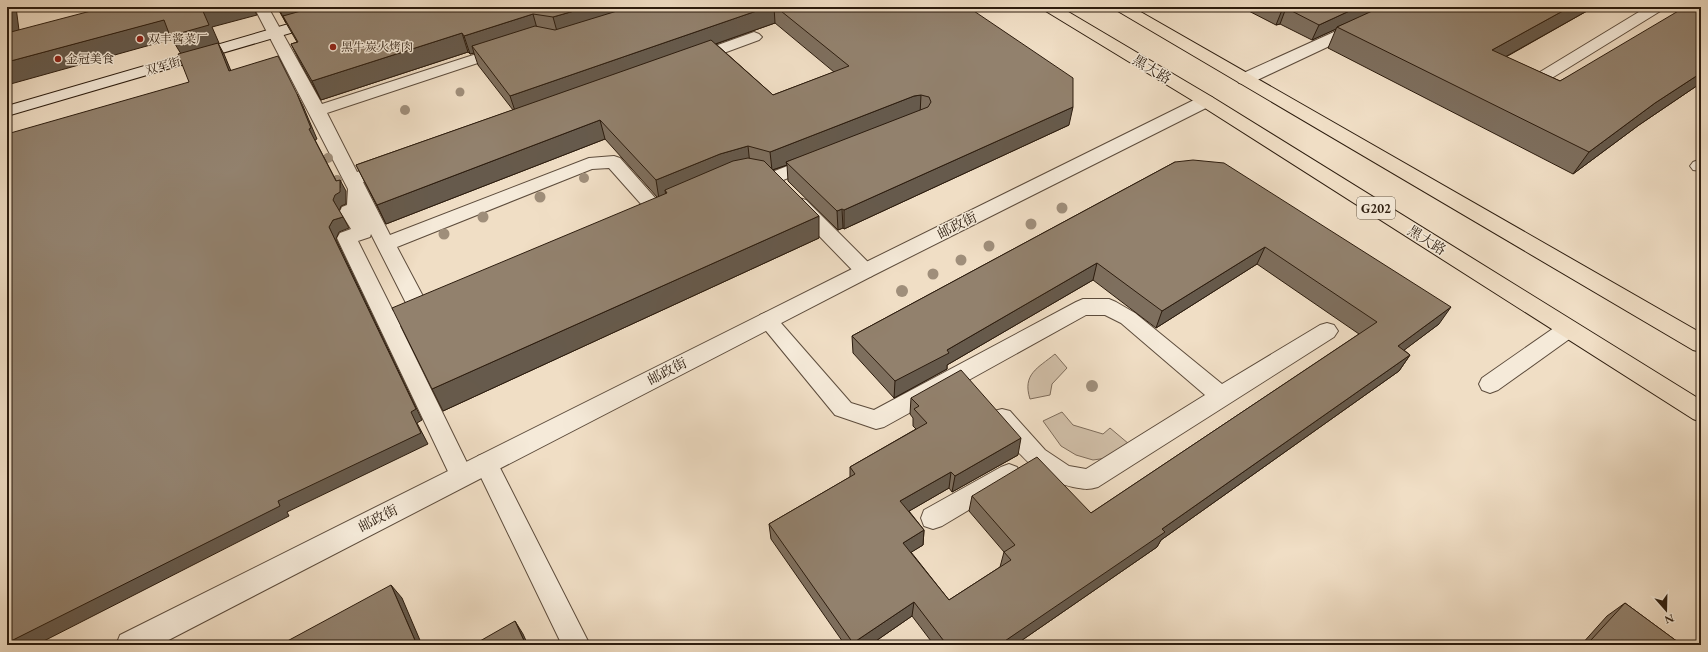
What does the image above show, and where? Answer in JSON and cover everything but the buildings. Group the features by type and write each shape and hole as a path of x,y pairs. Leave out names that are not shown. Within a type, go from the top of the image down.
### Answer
{"highway":[{"name":"黑大路","path":"1049,7 1206,101 1701,412"},
{"path":"1121,7 1701,344"}],"street":[{"name":"双军街","path":"7,111 364,7"},
{"path":"1245,79 1401,7"},
{"name":"邮政街","path":"130,645 486,462 865,270 1206,101"}],"lane":[{"path":"261,7 317,111 419,309"},
{"path":"1541,78 1657,7"},
{"path":"680,64 754,37"},
{"path":"317,111 517,45"},
{"path":"828,156 765,176 865,270"},
{"path":"354,184 404,162"},
{"path":"385,244 590,164 614,162 656,209"},
{"path":"354,184 356,209 349,211 362,232 347,238 461,476"},
{"path":"388,322 441,300"},
{"path":"767,320 843,409 876,420 1083,307 1109,307 1128,318 1221,396"},
{"path":"1490,384 1568,329"},
{"path":"961,373 1037,458 1063,475 1089,480 1327,331"},
{"path":"933,518 1037,458"},
{"path":"486,462 576,645"}],"shaded area":[{"path":"1055,354 1067,368 1052,384 1050,395 1030,399 1028,383 1030,377 1033,372"},
{"path":"1062,412 1073,425 1103,434 1110,428 1129,444 1107,458 1093,460 1076,455 1061,446 1043,421"}],"place":[{"name":"双丰酱菜厂","path":"140,39"},
{"name":"黑牛炭火烤肉","path":"333,47"},
{"name":"金冠美食","path":"58,59"}]}
